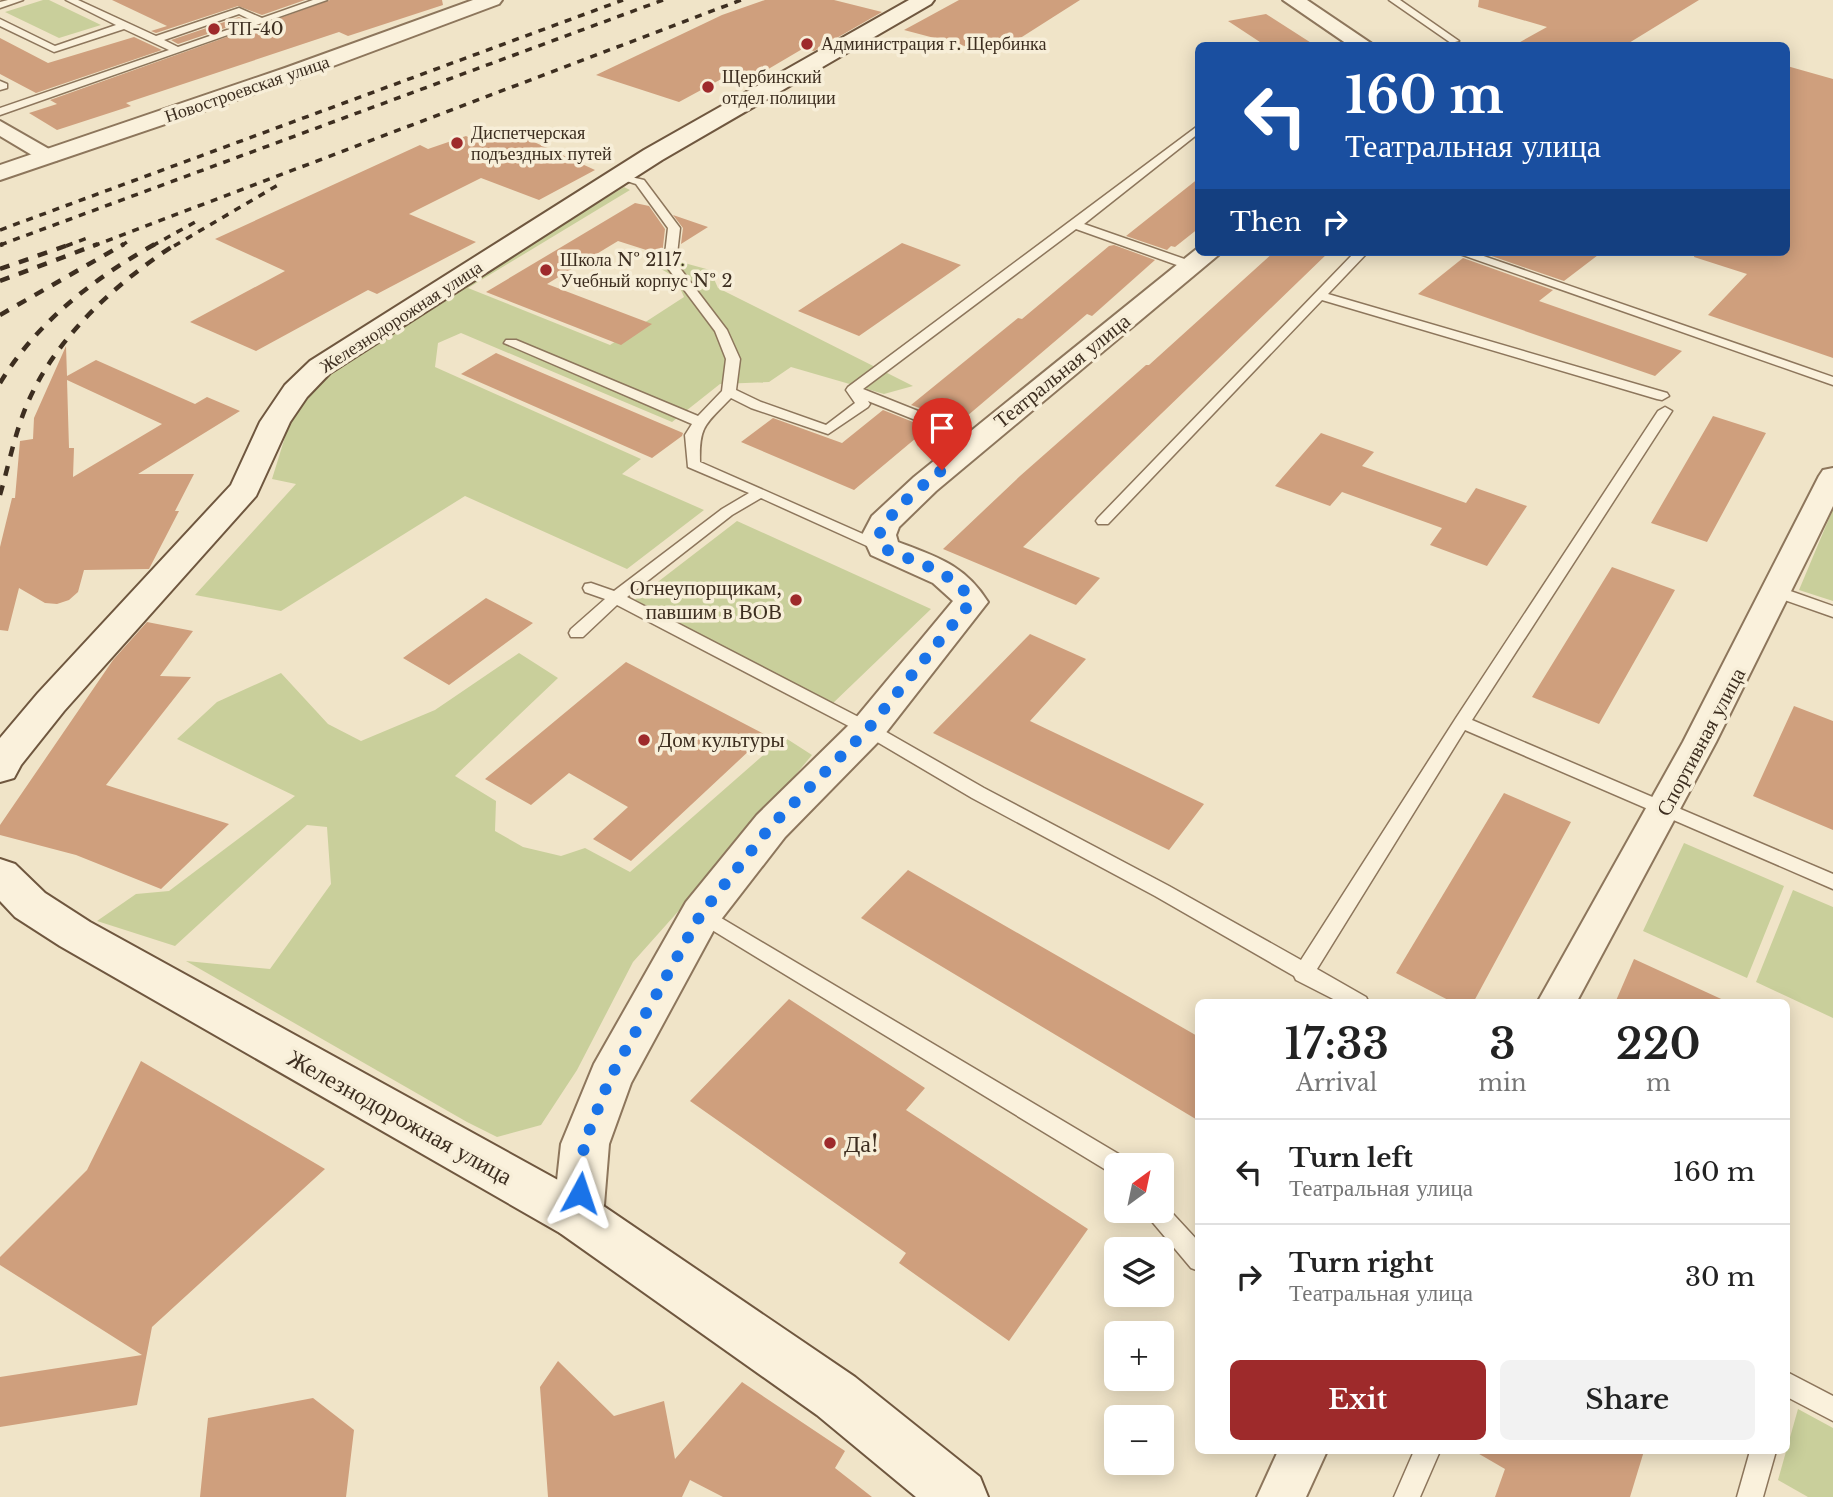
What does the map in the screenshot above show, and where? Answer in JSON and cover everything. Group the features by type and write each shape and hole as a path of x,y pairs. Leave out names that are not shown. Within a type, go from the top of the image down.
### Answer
{"main road":[{"name":"Новостроевская улица","path":"0,173 293,73 492,0"},
{"name":"Железнодорожная улица","path":"0,768 4,758 51,702 246,489 275,422 296,391 320,367 618,176 924,0"},
{"path":"1293,0 1360,42"},
{"name":"Театральная улица","path":"883,548 879,535 884,523 925,484 1200,259"},
{"path":"578,1217 584,1144 610,1078 701,914 771,826 868,729 971,602 967,591 947,576 883,548"},
{"name":"Железнодорожная улица","path":"0,875 30,905 75,934 578,1217 836,1396 960,1497"}],"street":[{"path":"0,127 49,157"},
{"name":"Спортивная улица","path":"1558,999 1665,811 1779,592 1833,476"},
{"path":"1281,1497 1302,1454"}],"lane":[{"path":"0,5 18,0"},
{"path":"71,0 177,50"},
{"path":"0,112 322,0"},
{"path":"1394,0 1423,17 1429,25 1454,41"},
{"path":"155,40 239,11 261,21"},
{"path":"0,22 54,49 125,25"},
{"path":"853,390 1075,225 1195,131"},
{"path":"618,176 640,182 674,229 670,263 721,330 733,359 729,392 700,422 692,435 692,464 883,548"},
{"path":"1075,225 1200,259"},
{"path":"1103,522 1358,256"},
{"path":"1472,256 1833,381"},
{"path":"1303,974 1663,404 1321,296"},
{"path":"511,343 700,422"},
{"path":"729,392 755,405 828,429 863,404 853,390"},
{"path":"853,390 978,440"},
{"path":"577,633 616,598 727,512 760,492"},
{"path":"592,588 868,729 978,793 1162,891 1303,974 1351,999"},
{"path":"1779,592 1833,612"},
{"path":"1462,722 1833,882"},
{"path":"701,914 1104,1157"},
{"path":"1167,1223 1195,1255"},
{"path":"1790,1386 1833,1409"},
{"path":"1407,1497 1426,1454"},
{"path":"1750,1497 1762,1454"}],"green space":[{"path":"49,0 101,25 59,38 5,12"},
{"path":"624,187 630,190 468,288 610,345 684,297 675,277 654,265 666,258 710,270 718,288 913,386 884,394 791,367 769,382 720,384 672,422 461,333 438,343 435,367 641,459 622,474 704,510 627,569 465,496 281,611 195,595 296,484 272,479 294,408 330,368"},
{"path":"1833,509 1833,601 1799,590"},
{"path":"737,521 931,609 831,705 633,601"},
{"path":"519,653 558,678 455,776 496,801 495,831 523,847 561,856 585,848 630,872 784,737 812,755 733,850 633,962 577,1070 541,1125 497,1137 186,961 270,969 331,884 327,827 307,825 175,946 97,921 136,894 169,891 295,796 177,739 217,702 281,673 328,724 361,741 435,710"},
{"path":"1684,843 1784,886 1747,978 1643,931"},
{"path":"1793,890 1833,907 1833,1018 1756,982"},
{"path":"1798,1409 1833,1428 1833,1497 1808,1497 1778,1480 1785,1454 1790,1454 1790,1437"}],"building":[{"path":"112,0 305,0 262,15 238,6 156,33 151,31 167,26"},
{"path":"330,0 442,0 443,5 348,36 339,32 126,103 131,106 57,130 29,113 57,104 50,100"},
{"path":"765,0 834,0 882,12 814,51 804,48 758,75 738,70 679,102 596,75 722,15"},
{"path":"959,0 1080,0 995,54 904,30"},
{"path":"1479,0 1699,0 1631,42 1520,42 1547,27 1478,7"},
{"path":"1266,14 1310,42 1260,42 1228,21"},
{"path":"239,17 246,21 178,44 171,40"},
{"path":"134,37 162,50 36,93 0,74 0,38 48,63"},
{"path":"1790,67 1833,79 1833,358 1708,315 1747,274 1694,257 1790,256"},
{"path":"508,130 595,170 539,200 481,178 409,214 476,242 377,294 368,290 256,351 190,322 285,271 215,239 420,145 428,149 466,136 477,142"},
{"path":"1195,181 1195,231 1167,250 1126,236"},
{"name":"Школа № 2117. Учебный корпус № 2","path":"635,203 649,206 665,229 662,255 618,241 547,284 652,324 621,345 486,292"},
{"path":"673,215 708,227 681,244 683,228"},
{"path":"902,243 961,265 859,336 798,311"},
{"path":"1114,245 1155,260 1092,316 1087,314 960,422 911,405 1018,318 1022,319 1109,246"},
{"path":"1270,256 1325,256 1023,547 1100,578 1076,605 943,549 1020,476"},
{"path":"1492,256 1597,256 1564,281"},
{"path":"1463,258 1553,290 1539,301 1682,351 1655,376 1418,294"},
{"path":"66,346 67,376 96,360 195,404 207,397 240,411 138,474 194,474 175,511 179,511 149,569 84,570 78,592 69,600 57,604 45,603 19,588 8,631 0,630 0,547 12,498 15,498 20,441 33,439 34,418","holes":["67,380 162,424 73,477 74,448 69,448"]},
{"path":"496,353 683,433 682,436 652,458 461,374"},
{"path":"883,410 928,428 854,490 741,442 773,418 842,443"},
{"path":"1713,416 1766,433 1707,542 1651,523"},
{"path":"1321,433 1374,452 1362,466 1466,503 1476,488 1527,506 1487,566 1430,545 1442,528 1342,492 1330,506 1275,486"},
{"path":"1612,567 1675,590 1599,724 1532,697"},
{"path":"486,598 533,623 449,685 403,658"},
{"path":"147,622 193,631 160,676 191,677 106,785 229,824 161,889 76,855 0,835 0,825 113,660"},
{"path":"1030,634 1086,659 1030,721 1204,804 1169,850 933,733"},
{"path":"626,662 766,735 631,861 593,839 628,807 569,773 531,805 485,779"},
{"path":"1794,706 1833,721 1833,830 1753,796"},
{"path":"1504,793 1571,822 1475,999 1446,999 1396,973"},
{"path":"908,870 1195,1035 1195,1119 861,918"},
{"path":"1634,959 1721,999 1617,999"},
{"path":"789,999 925,1088 906,1110 1088,1229 1009,1341 899,1263 906,1253 690,1101"},
{"path":"141,1061 325,1169 152,1327 137,1405 0,1427 0,1377 142,1355 0,1265 0,1257 87,1170"},
{"path":"558,1361 614,1416 664,1401 675,1459 742,1382 845,1451 835,1468 872,1497 723,1497 690,1480 682,1497 548,1497 540,1387"},
{"path":"313,1398 354,1430 346,1497 200,1497 208,1418"},
{"path":"1479,1454 1643,1454 1630,1497 1495,1497 1505,1469"}],"railway":[{"path":"0,230 623,0"},
{"path":"3,244 0,245 663,0"},
{"path":"93,246 741,0"},
{"path":"174,246 278,185"},
{"path":"152,246 197,221"},
{"path":"66,246 87,238"},
{"path":"0,269 71,244"},
{"path":"0,281 98,244"},
{"path":"0,315 124,244"},
{"path":"0,383 31,340 49,321 88,287 155,244"},
{"path":"0,495 23,413 55,355 90,313 110,294 176,244"}],"place":[{"name":"ТП-40","path":"214,29"},
{"name":"Администрация г. Щербинка","path":"807,44"},
{"name":"Щербинский отдел полиции","path":"708,87"},
{"name":"Диспетчерская подъездных путей","path":"457,143"},
{"name":"Школа № 2117. Учебный корпус № 2","path":"546,270"},
{"name":"Огнеупорщикам, павшим в ВОВ","path":"796,600"},
{"name":"Дом культуры","path":"644,740"},
{"name":"Да!","path":"830,1143"}],"route":[{"path":"580,1193 584,1144 610,1078 701,914 771,826 862,736 971,602 967,591 947,576 883,548 879,535 884,523 942,470"}]}
